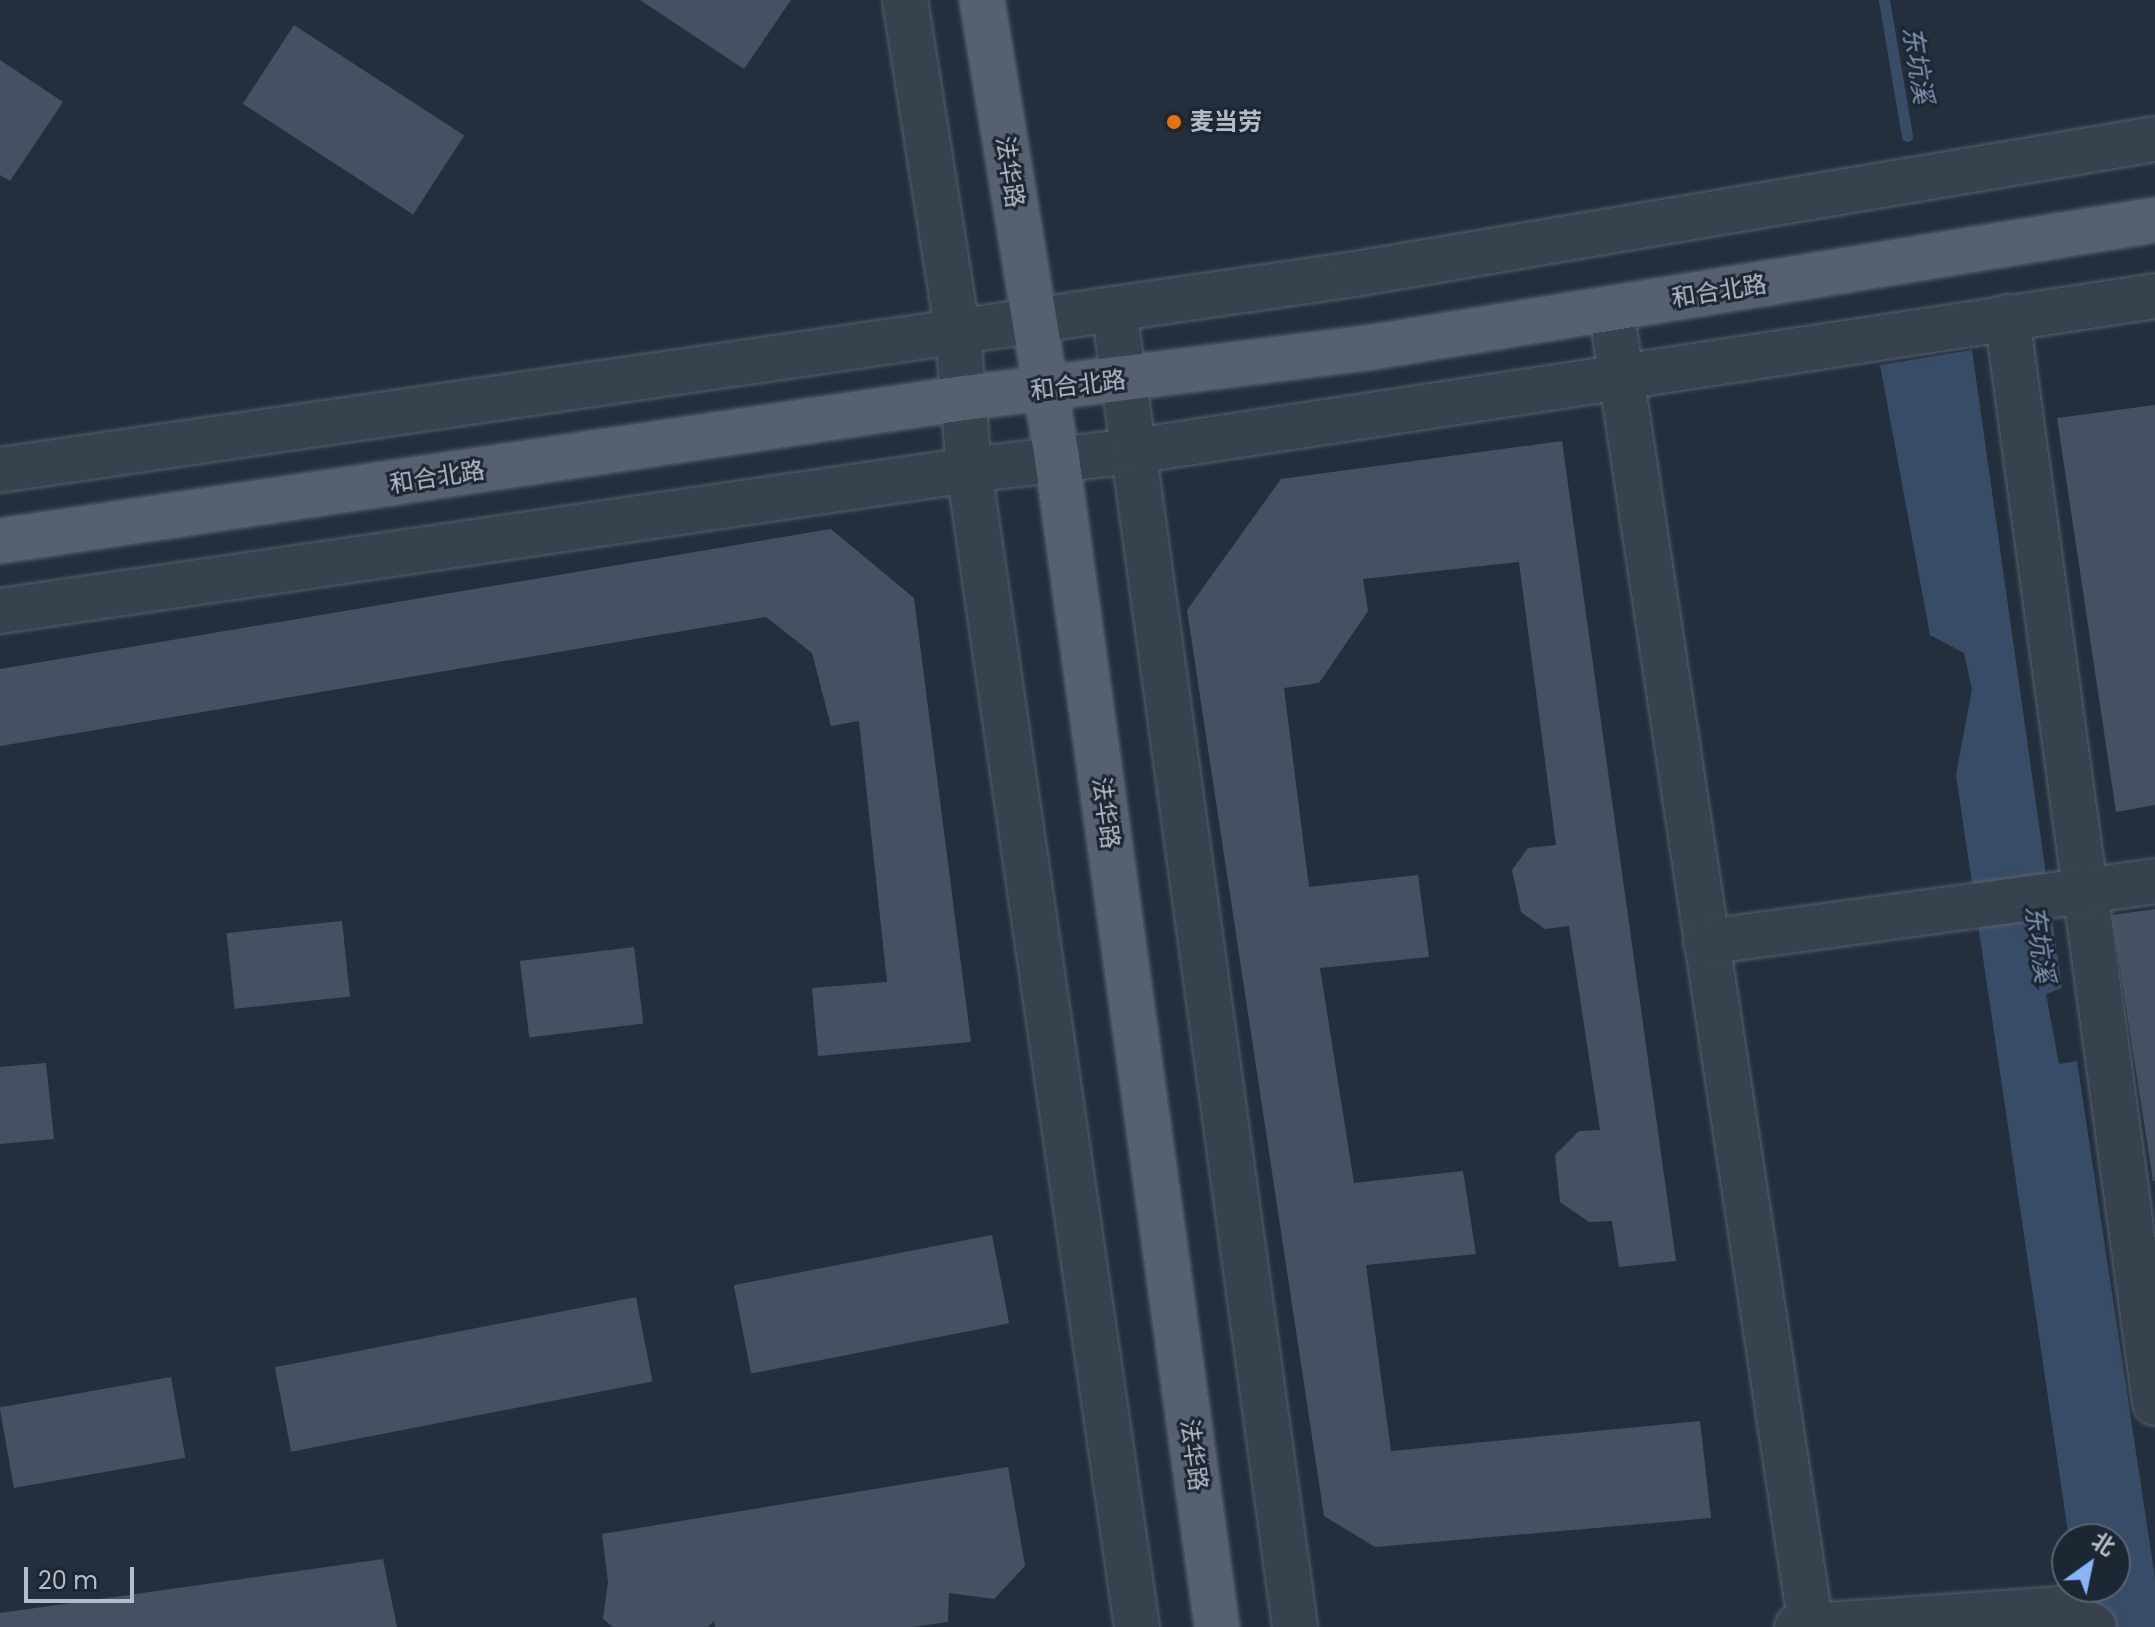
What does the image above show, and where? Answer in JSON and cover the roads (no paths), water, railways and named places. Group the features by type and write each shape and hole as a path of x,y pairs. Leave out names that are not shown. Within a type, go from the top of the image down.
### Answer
{"main road":[{"name":"法华路","path":"982,0 1057,458 1217,1627"},
{"name":"和合北路","path":"0,541 964,398 1367,348 2155,220"}],"street":[{"path":"905,0 958,333 969,470 1137,1627"},
{"path":"0,470 1355,274 2155,139"},
{"path":"0,611 969,470 1134,451 2155,296"},
{"path":"1114,309 1295,1627"},
{"path":"1611,309 1811,1626"},
{"path":"2007,317 2074,893 2149,1312 2155,1403"},
{"path":"1706,942 2155,881"},
{"path":"1797,1627 2076,1618"}],"water":[{"path":"1972,350 2062,988 2046,994 2059,1064 2077,1061 2155,1578 2155,1627 2084,1627 2080,1603 2131,1603 2131,1523 2067,1523 1956,775 1972,689 1964,653 1930,635 1880,365"}],"waterway":[{"name":"东坑溪","path":"1884,0 1907,136"}],"place":[{"name":"麦当劳","path":"1174,122"}]}
